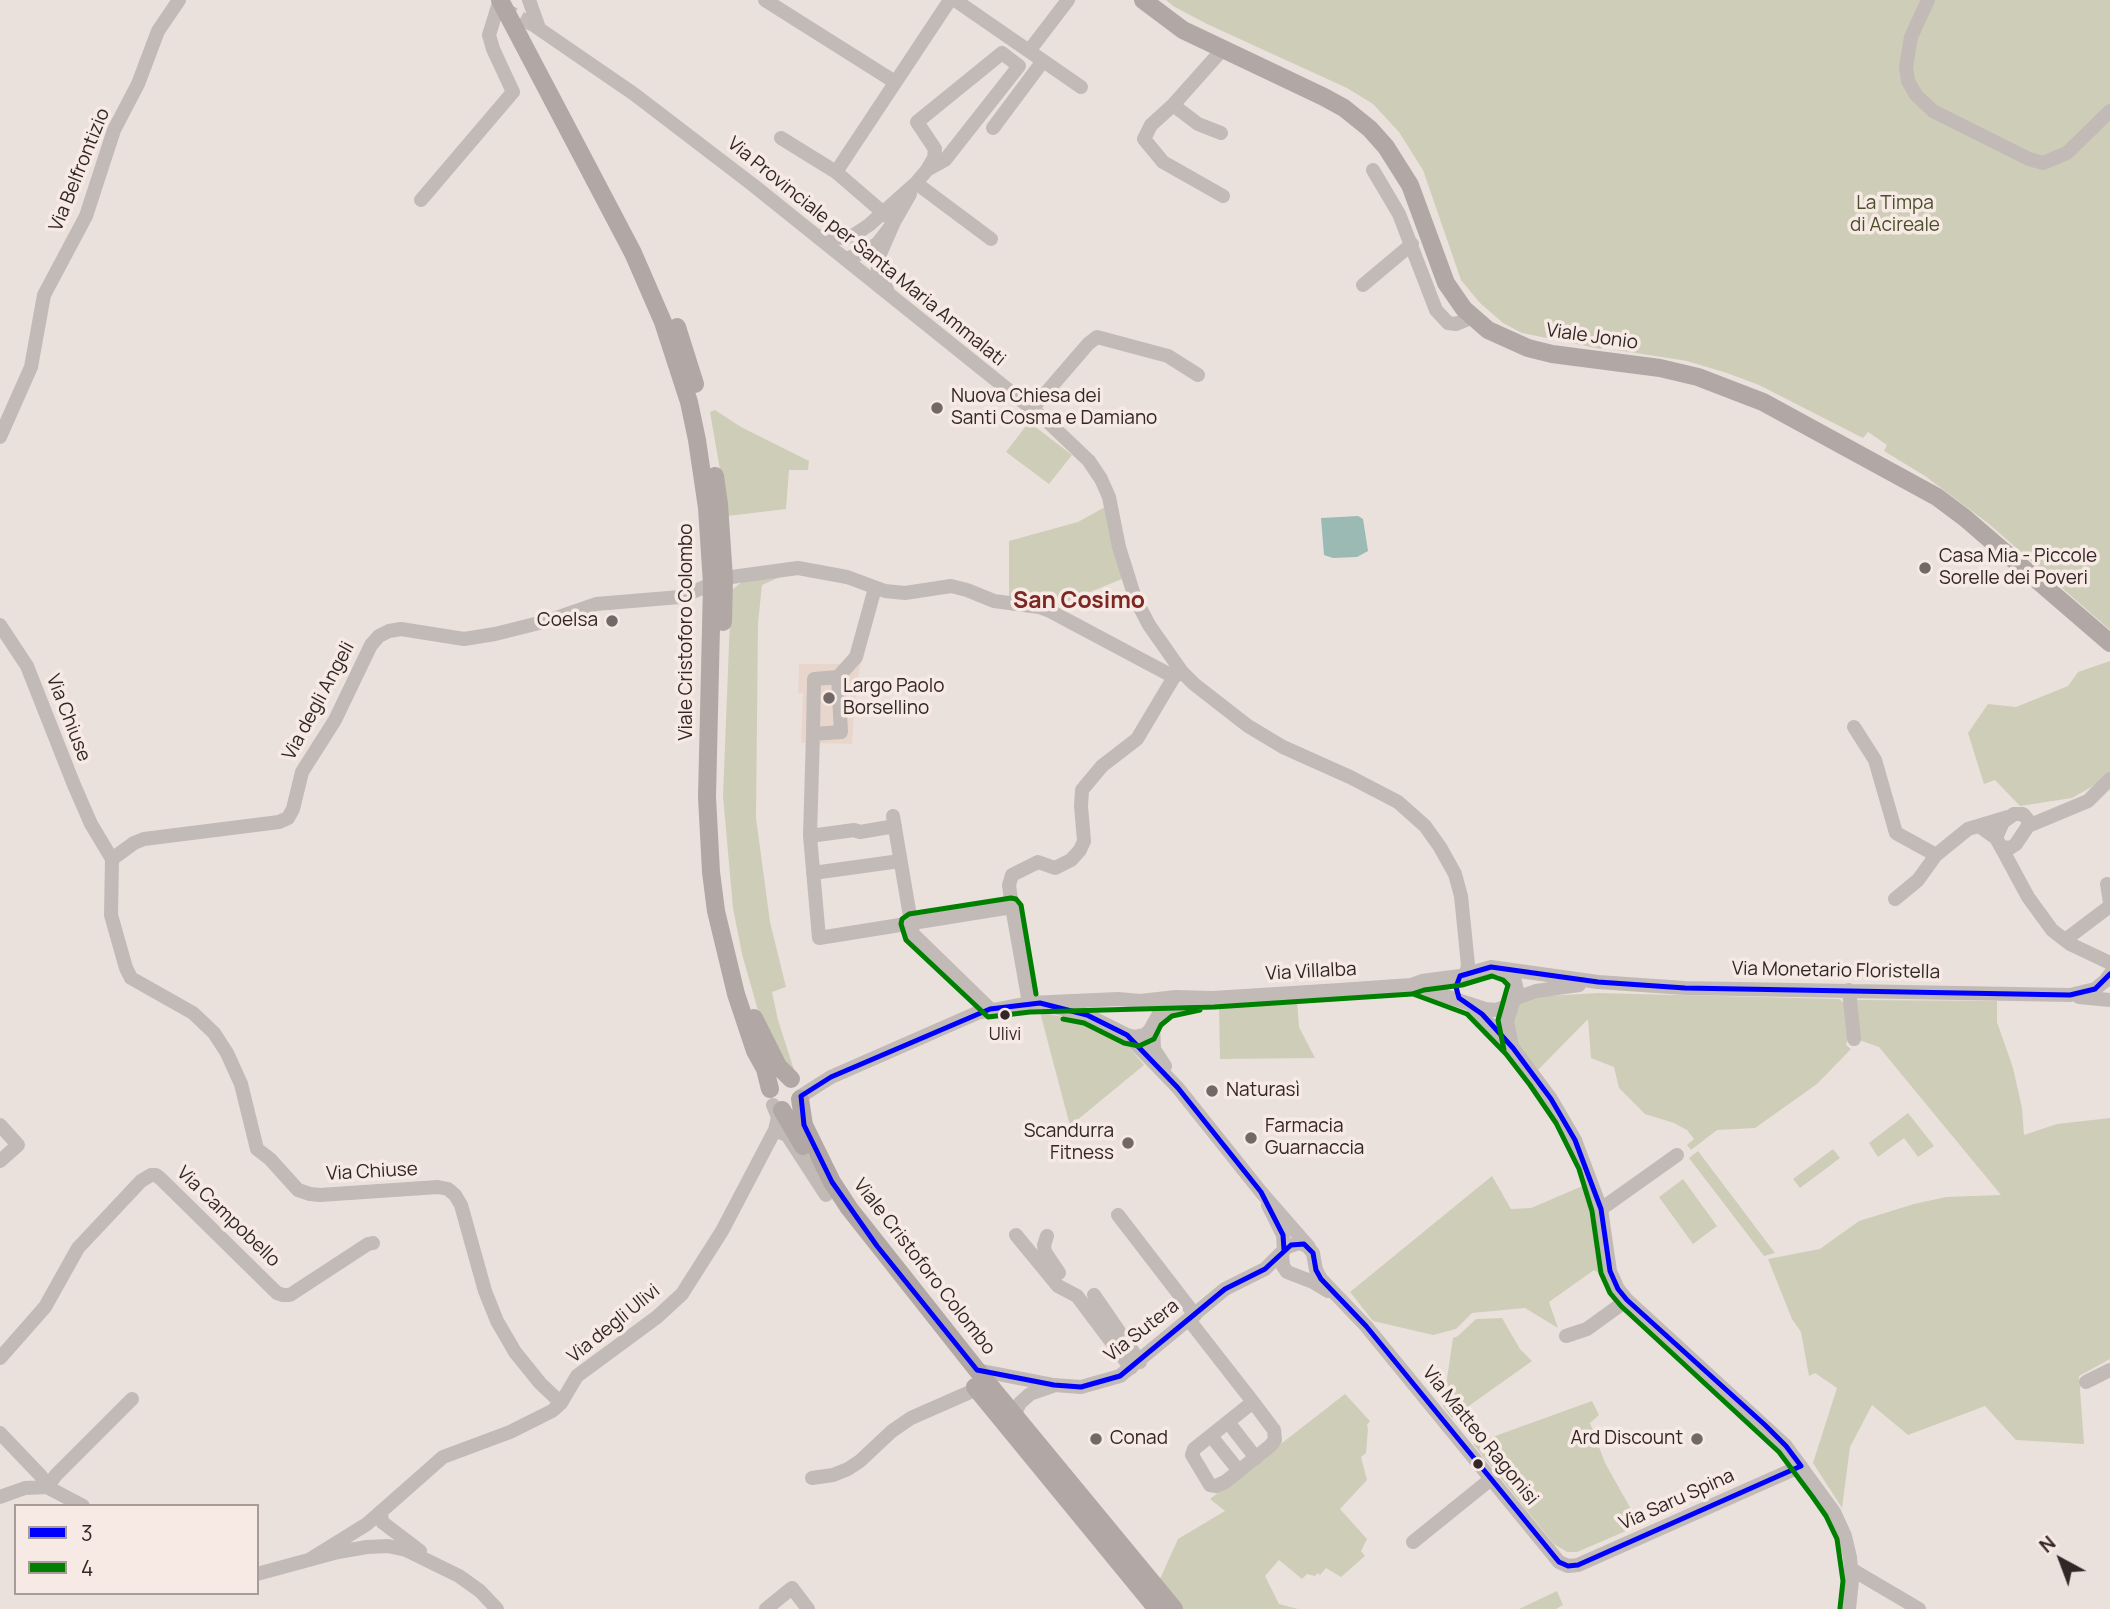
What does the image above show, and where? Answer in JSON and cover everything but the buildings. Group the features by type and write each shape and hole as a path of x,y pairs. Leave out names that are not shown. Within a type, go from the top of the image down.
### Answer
{"main road":[{"name":"Viale Jonio","path":"1143,0 1183,30 1324,97 1344,108 1370,129 1385,146 1410,185 1446,283 1473,317 1488,330 1528,348 1552,354 1660,368 1699,377 1763,402 1937,496 2110,643"},
{"name":"Viale Cristoforo Colombo","path":"499,3 633,253 663,322 689,402 718,581 718,796 722,871 737,955 754,1016 778,1066 797,1089 804,1125 832,1182 877,1246 1174,1609"},
{"name":"Viale Cristoforo Colombo","path":"718,581 707,797 711,872 716,911 736,994 754,1051 765,1069 777,1113 797,1133 826,1195 870,1257 1157,1609"},
{"path":"778,1080 797,1089 792,1108 777,1113 778,1080"}],"street":[{"name":"Via Belfrontizio","path":"0,437 31,367 44,295 86,216 114,130 138,84 158,31 179,0"},
{"name":"Via Provinciale per Santa Maria Ammalati","path":"529,0 537,27 634,94 817,236 1071,442 1101,479 1109,497 1119,547 1135,598 1178,674 1248,726 1283,747 1376,789 1425,826 1455,874 1461,896 1468,965 1463,975"},
{"path":"765,0 895,82"},
{"path":"836,172 950,0"},
{"path":"955,0 1081,87"},
{"path":"1029,51 1068,0"},
{"path":"1928,0 1910,37 1906,67 1908,80 1916,95 1933,111 2029,159 2043,163 2067,153 2110,111"},
{"path":"421,200 513,92 493,50 489,35 499,3"},
{"path":"1222,50 1173,105 1151,125 1144,139 1163,162 1223,196"},
{"path":"892,297 878,270 877,261 894,222 934,158 935,149 917,122 1002,53 1020,66 945,160 927,170"},
{"path":"993,128 1043,61"},
{"path":"1173,105 1198,124 1222,133"},
{"path":"781,138 836,172 894,222"},
{"path":"1373,170 1399,214 1430,299 1442,318 1448,323 1456,324 1473,317"},
{"path":"845,259 853,243 869,225 916,184"},
{"path":"916,184 991,239"},
{"path":"845,259 865,252 878,243 894,222"},
{"path":"817,236 844,238 869,225"},
{"path":"1363,285 1412,244"},
{"path":"1032,409 1097,337 1168,356 1198,376"},
{"name":"Via degli Angeli","path":"112,859 144,839 279,822 288,818 302,772 335,720 371,645 389,631 401,629 464,639 547,621 596,604 680,597 718,581 798,568 847,577 876,588 905,593 951,586 994,601 1039,607 1109,644 1178,674"},
{"path":"876,588 856,657 838,677 814,679 810,836 819,938 1012,907"},
{"name":"Via Chiuse","path":"0,625 27,666 91,824 112,859 111,915 131,978 193,1013 214,1033 227,1053 241,1084 257,1149 275,1164 298,1190 310,1194 438,1187 448,1189 461,1205 485,1291 497,1321 515,1352 540,1383 561,1402"},
{"path":"1034,1003 1012,907 1009,885 1012,875 1038,862 1055,868 1071,860 1080,850 1084,841 1082,790 1102,766 1138,739 1178,674"},
{"path":"813,738 841,732 838,677"},
{"path":"1854,727 1875,760 1896,833 1936,855"},
{"path":"2088,801 2110,779"},
{"path":"1895,900 1919,880 1936,855 1968,829 2054,814 2110,789"},
{"path":"2019,819 1998,830 1999,843 2041,915 2065,940 2104,960 2108,982 2075,995"},
{"path":"2016,871 2014,856 2019,819"},
{"path":"810,836 854,830 860,832 894,821 913,934 990,1009"},
{"path":"1979,826 1999,843 2010,848 2016,844"},
{"path":"814,873 901,861"},
{"path":"2065,940 2110,904 2107,884"},
{"path":"1465,933 1478,958 1514,978 1517,990 1507,1021 1513,1048"},
{"path":"1410,985 1495,967 1598,982"},
{"path":"1463,975 1456,987 1459,998 1513,1048 1564,1119 1587,1166 1601,1209 1610,1271 1618,1289 1786,1446 1833,1512 1845,1536 1852,1569 1849,1609"},
{"path":"1410,985 1496,1010 1536,991 1598,982"},
{"name":"Via Monetario Floristella","path":"1598,982 1685,988 2075,995 2085,999 2110,1000"},
{"name":"Via Villalba","path":"1213,998 1410,985"},
{"path":"1849,990 1854,1039"},
{"path":"1213,998 1176,997 1137,1001 1123,1005 1118,1014 1118,1025 1178,1088 1313,1255"},
{"path":"1034,1003 1087,1015 1134,1037 1145,1035 1168,1008 1213,998"},
{"path":"797,1089 990,1009 1034,1003 1118,999 1137,1001 1150,1007 1154,1022 1154,1049 1178,1088"},
{"name":"Via degli Ulivi","path":"309,1560 367,1524 443,1457 542,1418 561,1402 577,1376 657,1317 681,1294 723,1231 777,1113"},
{"path":"0,1125 18,1145 0,1161"},
{"path":"1601,1209 1677,1155"},
{"name":"Via Campobello","path":"0,1358 45,1307 78,1248 141,1181 151,1175 161,1179 277,1293 283,1295 290,1295 373,1243"},
{"path":"1261,1192 1283,1235 1283,1266 1287,1272 1313,1282 1341,1299"},
{"path":"1118,1215 1274,1430 1275,1440 1256,1458 1225,1482 1216,1486 1210,1485 1192,1455 1194,1449 1253,1402"},
{"path":"1016,1235 1058,1286 1077,1296"},
{"path":"1047,1236 1044,1245 1048,1258 1136,1365"},
{"path":"1283,1252 1295,1243 1304,1244 1313,1255 1321,1279 1341,1299"},
{"name":"Via Sutera","path":"976,1370 1054,1385 1082,1387 1120,1376 1225,1289 1265,1269 1283,1252"},
{"path":"1244,1280 1296,1276 1310,1271 1313,1255"},
{"path":"1094,1295 1136,1365"},
{"name":"Via Matteo Ragonisi","path":"1341,1299 1559,1562 1568,1566"},
{"path":"1566,1336 1587,1329 1627,1300"},
{"path":"2086,1382 2110,1370"},
{"path":"1014,1415 1020,1403 1030,1394 1054,1385"},
{"path":"812,1478 833,1475 848,1469 911,1418 977,1389"},
{"path":"47,1488 56,1475 132,1399"},
{"path":"1228,1422 1256,1458"},
{"path":"0,1433 41,1476 47,1488"},
{"path":"1211,1436 1239,1471"},
{"name":"Via Saru Spina","path":"1568,1566 1578,1565 1801,1466"},
{"path":"1413,1542 1491,1479"},
{"path":"0,1497 25,1488 47,1488 79,1504"},
{"path":"381,1513 382,1522 431,1561 480,1591 497,1609"},
{"path":"259,1573 367,1547 388,1546 406,1550 431,1561"},
{"path":"1852,1569 1919,1609"},
{"path":"766,1609 792,1588 808,1609"}],"green space":[{"name":"La Timpa di Acireale","path":"1166,0 2110,0 2110,630 1989,524 1925,476 1884,451 1887,445 1868,432 1863,438 1759,385 1727,373 1687,361 1617,350 1620,343 1614,338 1601,349 1522,333 1503,323 1480,303 1461,280 1423,170 1399,132 1373,104 1347,88 1207,24"},
{"path":"715,410 741,427 809,461 808,470 789,470 786,509 728,516 710,412"},
{"path":"1029,422 1072,455 1049,484 1006,452"},
{"path":"1105,507 1122,579 1051,608 1009,600 1009,541 1078,522"},
{"path":"789,573 762,585 758,623 756,818 770,922 786,987 772,992 795,1073 786,1068 759,1014 742,954 733,908 723,796 731,594 743,581"},
{"path":"2110,661 2110,773 2072,798 2020,806 1995,780 1984,784 1968,733 1988,704 2016,707 2068,686 2078,672"},
{"path":"1598,993 1839,999 1844,1003 1848,1037 1846,1045 1851,1049 1817,1084 1755,1128 1717,1130 1691,1150 1687,1145 1694,1139 1687,1130 1645,1114 1619,1088 1614,1067 1591,1058 1588,1019 1538,1070 1516,1043 1514,1012 1517,1005 1530,997"},
{"path":"1857,1000 1997,1001 1997,1022 2013,1068 2022,1108 2024,1135 2057,1124 2110,1118 2110,1359 2079,1376 2084,1444 2016,1440 1985,1406 1908,1435 1872,1405 1850,1447 1842,1508 1813,1463 1837,1388 1815,1373 1809,1376 1801,1332 1792,1319 1768,1259 1820,1249 1859,1221 1914,1204 1946,1197 2001,1195 1879,1047 1859,1040"},
{"path":"1297,1001 1299,1027 1315,1058 1220,1059 1219,1007"},
{"path":"1040,1012 1090,1023 1128,1046 1144,1065 1070,1126"},
{"path":"1908,1113 1934,1146 1918,1157 1904,1138 1878,1157 1869,1143"},
{"path":"1833,1149 1840,1158 1800,1188 1793,1179"},
{"path":"1698,1151 1775,1253 1764,1256 1689,1158"},
{"path":"1492,1176 1511,1209 1531,1208 1585,1185 1594,1213 1602,1275 1594,1270 1549,1302 1558,1328 1525,1308 1472,1313 1456,1329 1433,1335 1373,1321 1350,1292"},
{"path":"1683,1179 1717,1226 1693,1244 1659,1197"},
{"path":"1502,1318 1520,1349 1532,1361 1452,1418 1443,1406 1453,1338 1476,1319"},
{"path":"1345,1394 1370,1421 1367,1425 1366,1453 1361,1457 1367,1480 1340,1509 1367,1539 1361,1551 1365,1556 1341,1577 1326,1568 1320,1575 1307,1574 1302,1579 1279,1560 1265,1576 1279,1604 1298,1609 1182,1609 1160,1579 1178,1539 1225,1511 1210,1499"},
{"path":"1592,1401 1599,1415 1590,1423 1605,1463 1640,1525 1577,1552 1567,1552 1554,1544 1473,1444"},
{"path":"1557,1591 1563,1605 1556,1609 1519,1609"}],"shaded area":[{"name":"Largo Paolo Borsellino","path":"862,656 856,689 852,744 801,743 803,693 798,693 799,664 843,664"}],"water":[{"path":"1358,516 1363,519 1368,551 1357,557 1333,558 1324,555 1321,518"}],"tunnel":[{"path":"502,8 535,26"}],"transit line":[{"name":"4","path":"1036,994 1021,905 1016,899 909,914 902,919 906,940 988,1017 1030,1012 1214,1007 1412,994 1462,985 1492,976 1508,985 1498,1020 1504,1050"},
{"name":"3","path":"1284,1250 1283,1235 1261,1192 1178,1088 1127,1035 1087,1015 1040,1003 990,1009 831,1077 801,1096 804,1125 832,1182 877,1246 977,1370 1054,1385 1081,1387 1120,1376 1225,1289 1265,1269 1291,1245 1304,1244 1313,1253 1316,1270 1321,1279 1366,1326 1559,1562 1568,1566 1578,1565 1801,1466 1765,1425 1618,1289 1610,1271 1601,1209 1575,1140 1551,1099 1513,1048 1482,1014 1459,998 1456,987 1460,976 1491,967 1598,982 1685,988 2070,995 2095,989 2110,974"},
{"name":"4","path":"1413,994 1467,1014 1506,1054 1530,1085 1556,1123 1579,1169 1592,1211 1601,1273 1610,1293 1779,1452 1812,1496 1837,1539 1843,1581 1840,1608"},
{"name":"4","path":"1063,1019 1084,1023 1124,1043 1139,1046 1154,1039 1161,1025 1172,1016 1200,1010"}],"place":[{"name":"Nuova Chiesa dei Santi Cosma e Damiano","path":"937,408"},
{"name":"Casa Mia - Piccole Sorelle dei Poveri","path":"1925,568"},
{"name":"Coelsa","path":"612,621"},
{"name":"Largo Paolo Borsellino","path":"829,698"},
{"name":"Ulivi","path":"1005,1015"},
{"name":"Naturasì","path":"1212,1091"},
{"name":"Farmacia Guarnaccia","path":"1251,1138"},
{"name":"Scandurra Fitness","path":"1128,1143"},
{"name":"Conad","path":"1096,1439"},
{"name":"Ard Discount","path":"1697,1439"}],"district":[{"name":"San Cosimo","path":"1079,602"}]}
